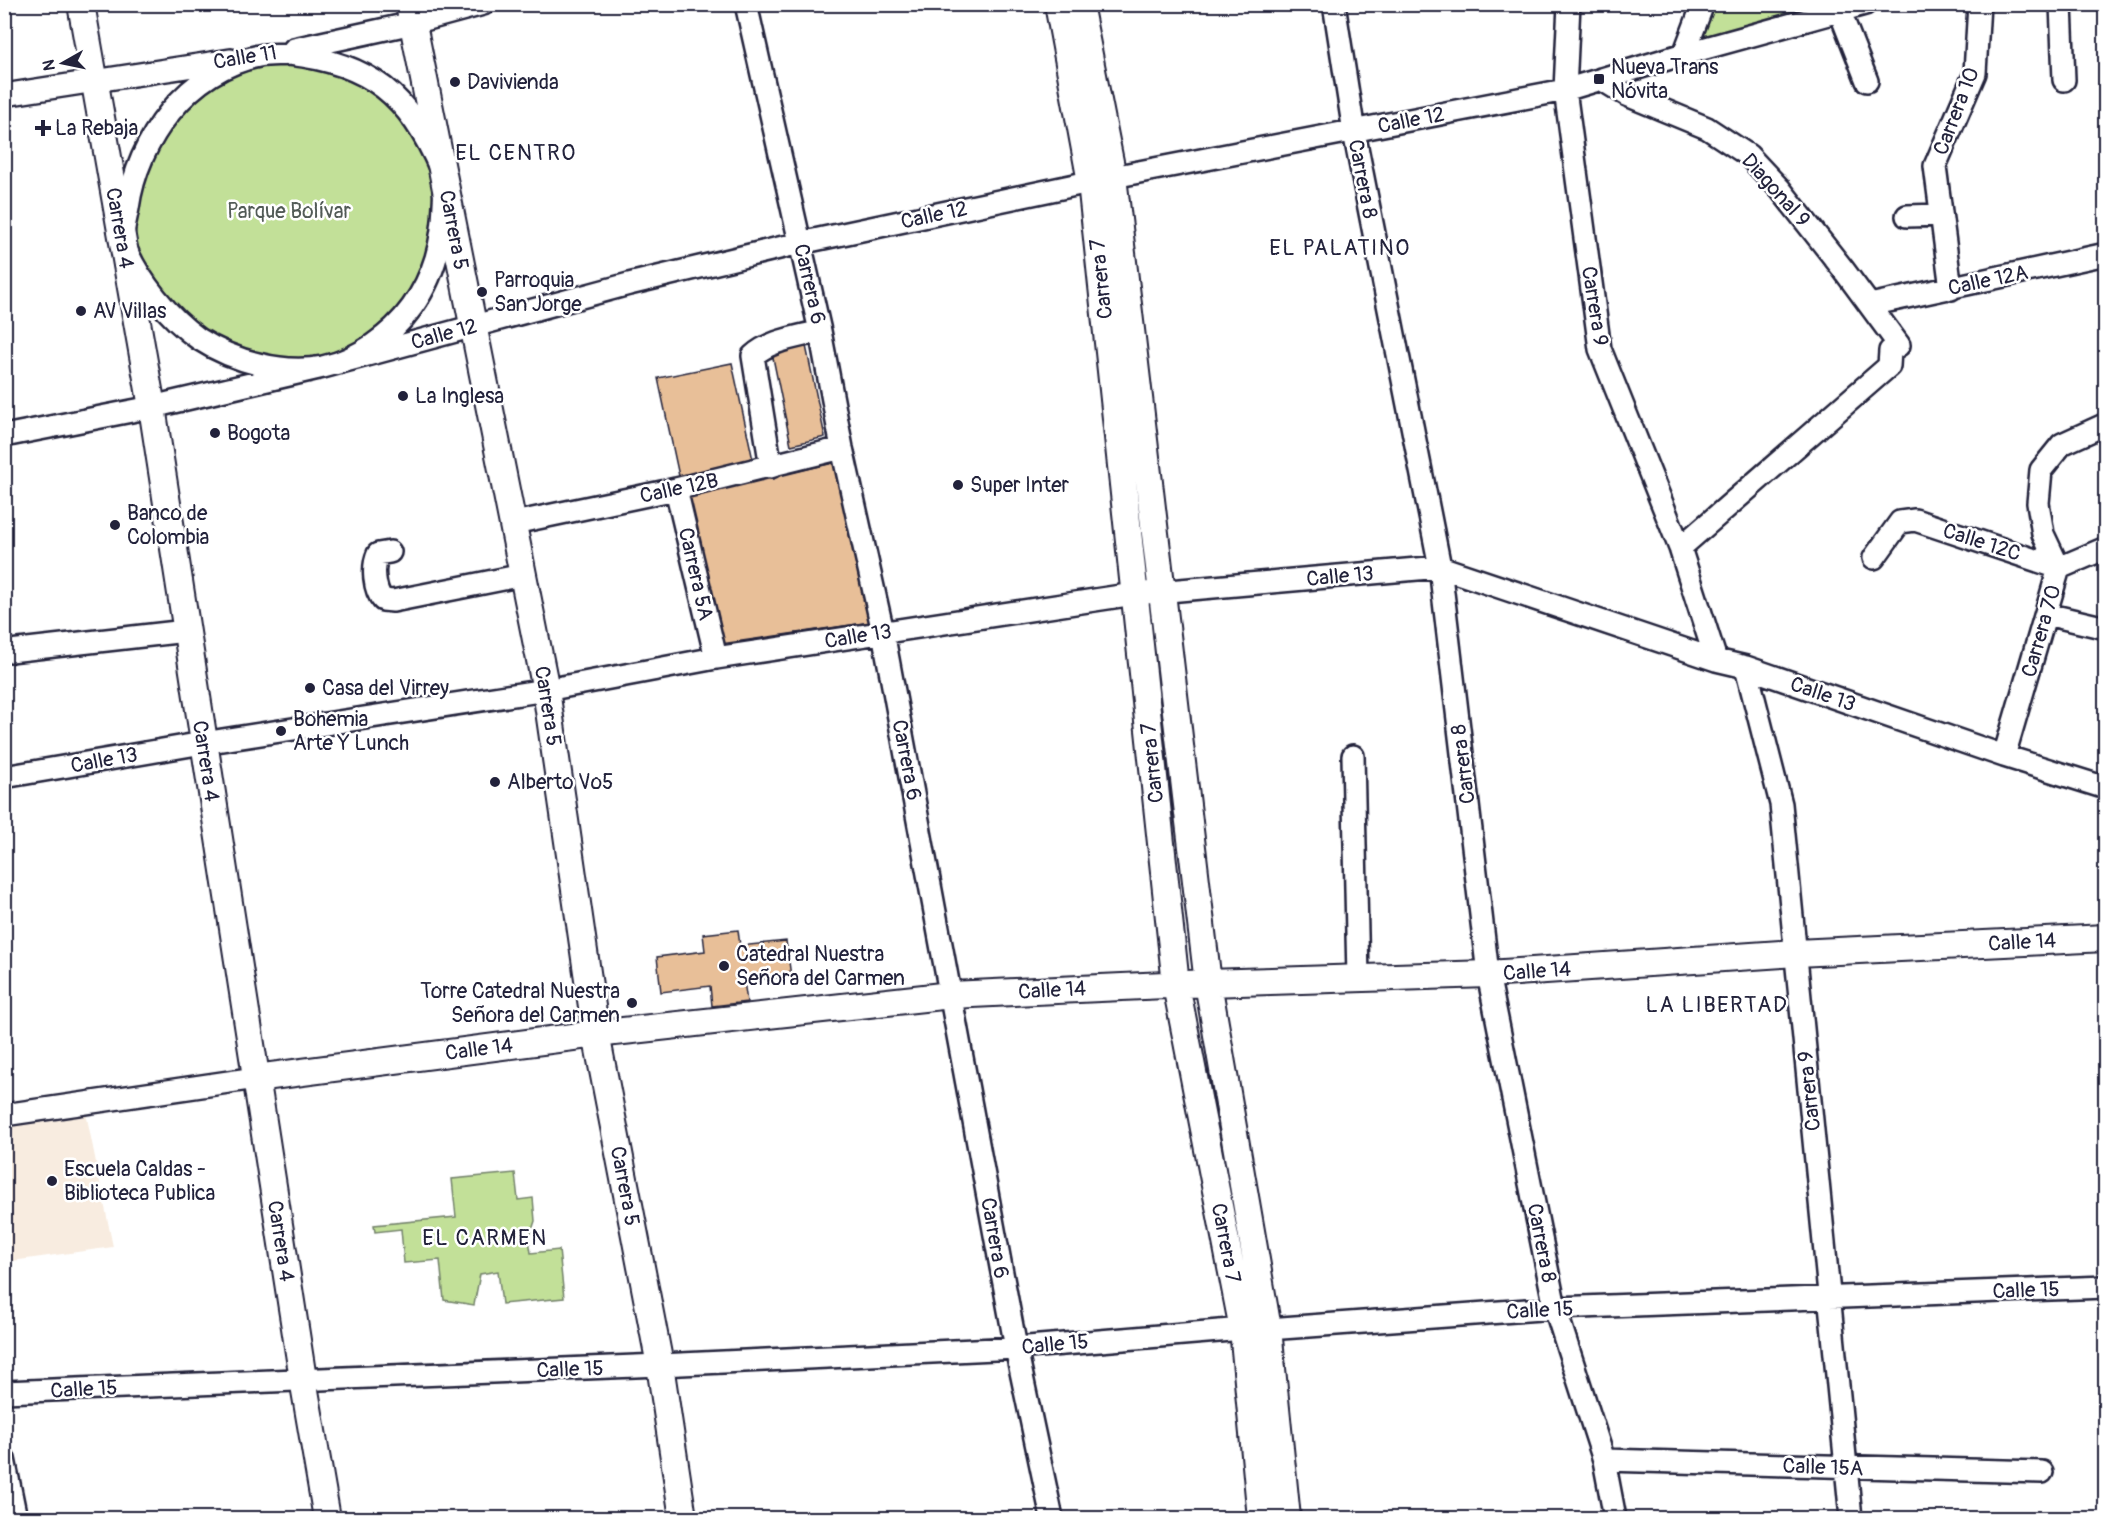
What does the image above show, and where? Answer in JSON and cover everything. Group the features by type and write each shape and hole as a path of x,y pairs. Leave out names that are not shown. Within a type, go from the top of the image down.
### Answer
{"main road":[{"name":"Carrera 4","path":"81,4 152,407 303,1379 327,1518"},
{"name":"Carrera 7","path":"1058,4 1102,179 1134,594 1176,985 1255,1329 1262,1518"},
{"name":"Carrera 7","path":"1079,4 1162,591 1208,983 1255,1329 1287,1518"},
{"name":"Carrera 5","path":"411,14 546,690 596,1034 660,1365 683,1518"},
{"name":"Calle 14","path":"256,1078 596,1034 951,995 1208,983 1488,974 1796,953 2106,938"}],"street":[{"name":"Calle 11","path":"4,94 259,56 411,14 483,4"},
{"name":"Carrera 6","path":"746,4 801,243 842,448 883,632 1016,1348 1053,1518"},
{"name":"Carrera 8","path":"1334,4 1354,132 1440,567 1488,974 1555,1308 1604,1460 1615,1518"},
{"name":"Carrera 9","path":"1569,4 1565,90 1600,350 1680,548 1716,660"},
{"path":"1684,54 1703,4"},
{"name":"Calle 12","path":"4,436 152,407 323,367 629,284 801,243 1102,179 1565,90 1684,54 1865,4"},
{"name":"Carrera 10","path":"1951,289 1935,166 1975,73 1979,4"},
{"path":"2061,4 2064,81"},
{"path":"1840,12 1867,81"},
{"path":"289,54 319,57 348,66 375,81 398,100 418,123 444,179 444,226 440,249 433,272 422,293 390,332 347,358 323,367 291,369 259,364 229,354 200,339 176,320 155,298 123,245 130,194 137,169 160,124 182,100 214,75 259,56 289,54"},
{"name":"Diagonal 9","path":"1601,79 1627,95 1707,128 1748,155 1780,189 1870,304 1899,345 1890,351 1889,366 1680,548"},
{"path":"1907,216 1941,215"},
{"name":"Calle 12A","path":"1870,304 2106,255"},
{"path":"771,467 753,356 773,344 820,331"},
{"name":"Carrera 70","path":"2004,756 2059,568 2043,534 2038,502 2041,470 2062,444 2106,424"},
{"name":"Calle 12B","path":"514,523 676,489 842,448"},
{"name":"Carrera 5A","path":"676,489 716,658"},
{"name":"Calle 12C","path":"1874,558 1900,522 1915,520 2059,568"},
{"path":"2059,568 2106,549"},
{"path":"390,552 378,554 374,562 378,594 383,600 393,601 523,575"},
{"name":"Calle 13","path":"4,777 203,743 546,690 716,658 1134,594 1440,567 2106,788"},
{"path":"2046,614 2106,628"},
{"path":"10,651 186,631"},
{"name":"Carrera 9","path":"1746,667 1781,804 1851,1518"},
{"path":"1353,756 1358,978"},
{"name":"Calle 14","path":"4,1115 256,1078"},
{"name":"Calle 15","path":"4,1392 1016,1348 1555,1308 2106,1287"},
{"path":"4,1459 15,1518"},
{"name":"Calle 15A","path":"1604,1460 2042,1472"}],"shaded area":[{"name":"Escuela Caldas - Biblioteca Publica","path":"84,1103 113,1247 5,1262 5,1115"}],"green space":[{"path":"1702,5 1864,5 1684,54"},
{"name":"Parque Bolívar","path":"259,56 375,81 445,179 433,272 370,347 291,369 200,339 123,245 130,194 176,105"},
{"path":"515,1173 518,1200 533,1198 535,1221 529,1239 531,1253 559,1250 564,1298 502,1304 498,1271 480,1274 474,1305 444,1300 440,1260 404,1263 401,1229 375,1232 374,1225 456,1217 452,1179"}],"building":[{"path":"805,341 825,437 791,445 771,348"},
{"path":"732,363 753,460 679,476 658,378"},
{"path":"838,462 871,622 721,644 688,496"},
{"name":"Catedral Nuestra Señora del Carmen","path":"738,930 740,946 786,941 791,976 744,981 747,1002 712,1006 710,986 661,992 657,957 705,951 703,934"}],"place":[{"name":"Nueva Trans Nóvita","path":"1599,79"},
{"name":"Davivienda","path":"455,82"},
{"name":"La Rebaja","path":"43,128"},
{"name":"Parroquia San Jorge","path":"482,292"},
{"name":"AV Villas","path":"81,311"},
{"name":"La Inglesa","path":"403,396"},
{"name":"Bogota","path":"215,433"},
{"name":"Super Inter","path":"958,485"},
{"name":"Banco de Colombia","path":"115,525"},
{"name":"Casa del Virrey","path":"310,688"},
{"name":"Bohemia Arte Y Lunch","path":"281,731"},
{"name":"Alberto Vo5","path":"495,782"},
{"name":"Catedral Nuestra Señora del Carmen","path":"724,966"},
{"name":"Torre Catedral Nuestra Señora del Carmen","path":"632,1003"},
{"name":"Escuela Caldas - Biblioteca Publica","path":"52,1181"}],"district":[{"name":"EL CENTRO","path":"516,152"},
{"name":"EL PALATINO","path":"1340,247"},
{"name":"LA LIBERTAD","path":"1717,1004"},
{"name":"EL CARMEN","path":"485,1237"}]}
